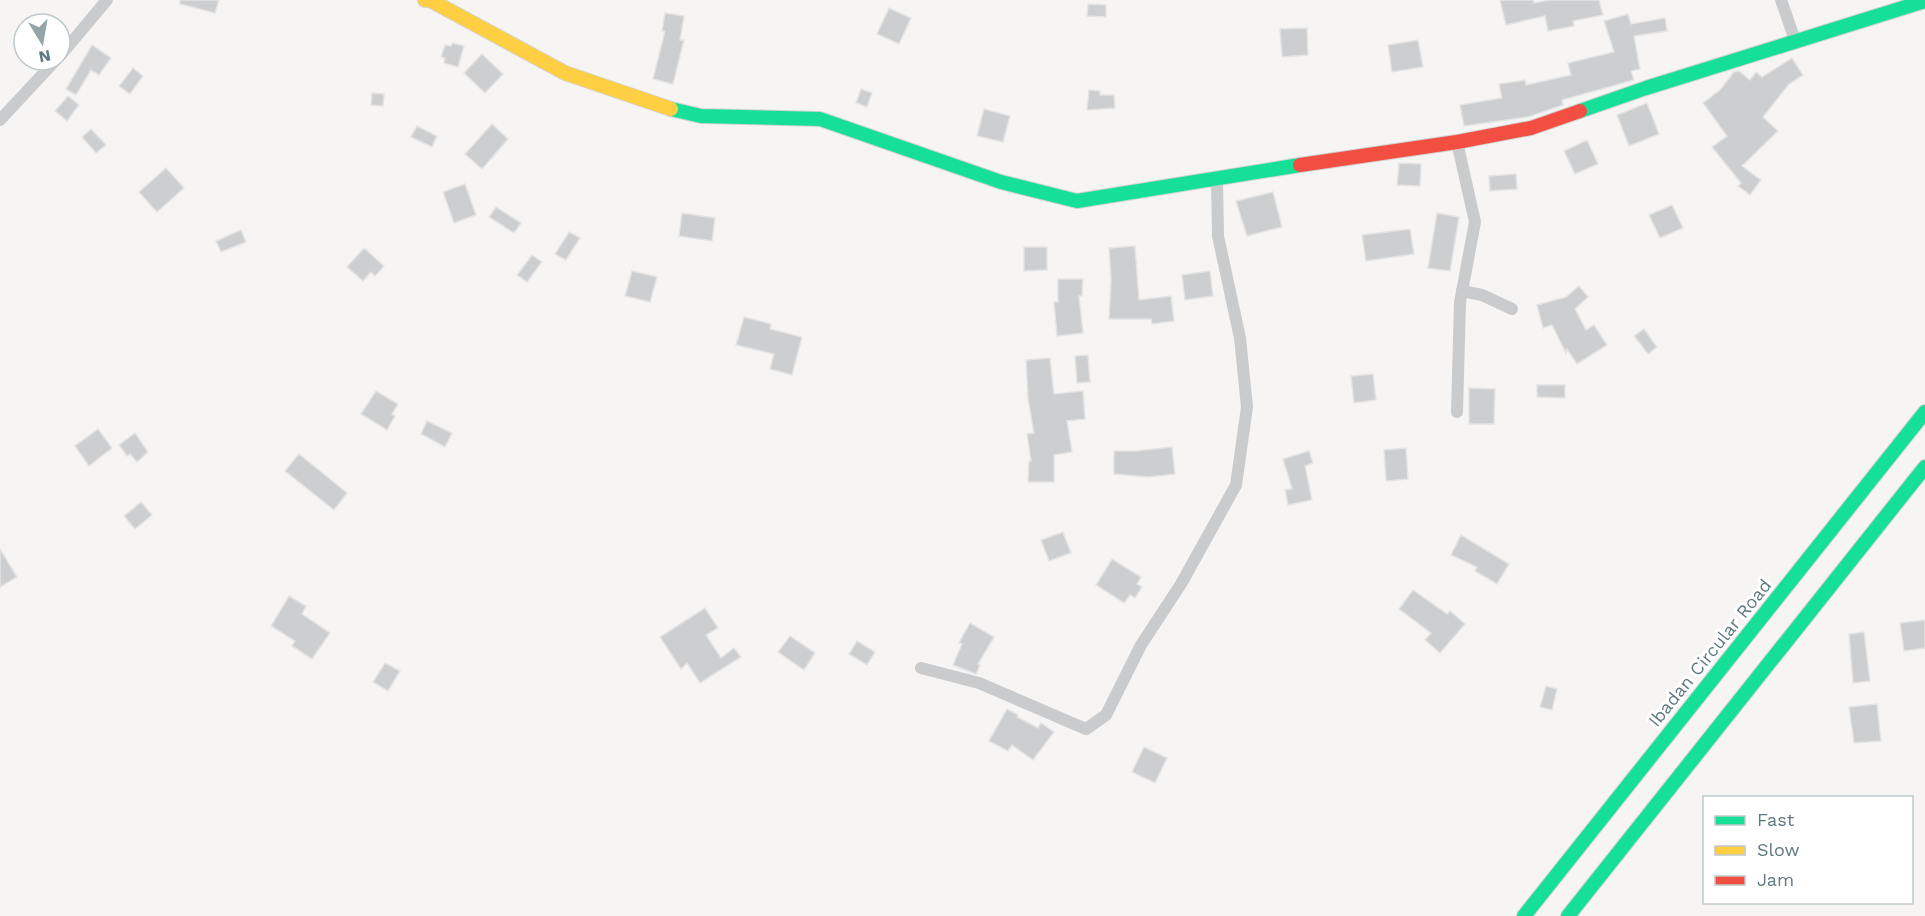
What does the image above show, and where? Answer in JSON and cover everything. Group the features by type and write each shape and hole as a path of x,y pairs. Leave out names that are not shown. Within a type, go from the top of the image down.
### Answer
{"main road":[{"path":"428,0 565,74 662,107 701,116 820,119 1001,182 1077,201 1457,142 1531,128 1646,88 1925,1"},
{"name":"Ibadan Circular Road","path":"1524,916 1925,412"},
{"path":"1568,916 1925,467"}],"street":[{"path":"72,42 107,0"},
{"path":"1781,0 1796,43"},
{"path":"0,120 45,72"},
{"path":"1457,142 1475,222 1460,302 1457,412"},
{"path":"921,669 979,683 1086,729 1106,715 1141,645 1180,584 1236,485 1247,407 1240,338 1218,237 1217,178"},
{"path":"1462,291 1482,295 1512,309"}],"building":[{"path":"180,0 219,0 215,13 180,4"},
{"path":"1500,0 1533,0 1534,3 1550,0 1599,0 1603,15 1573,21 1574,26 1548,31 1545,16 1506,25"},
{"path":"1088,4 1106,5 1106,17 1087,16"},
{"path":"889,8 911,18 899,44 877,34"},
{"path":"665,13 684,16 680,40 684,40 673,84 653,79 665,31 662,31"},
{"path":"1628,14 1631,24 1665,18 1667,31 1634,36 1640,69 1631,71 1634,80 1562,100 1563,105 1528,117 1464,126 1460,105 1502,98 1499,84 1525,80 1526,85 1571,75 1568,63 1614,52 1604,21"},
{"path":"1307,28 1308,55 1282,57 1280,29"},
{"path":"1418,40 1423,67 1392,72 1388,45"},
{"path":"452,43 464,46 458,67 444,63 445,58 441,57 445,45 451,46"},
{"path":"92,45 111,58 99,75 91,70 76,95 66,89"},
{"path":"482,54 503,74 485,93 464,73"},
{"path":"1792,58 1803,75 1789,84 1763,117 1778,131 1742,166 1761,180 1750,195 1738,186 1741,183 1712,147 1727,136 1703,103 1720,90 1734,72 1739,71 1750,80 1756,72 1762,77"},
{"path":"133,68 143,76 130,94 119,86"},
{"path":"861,89 872,93 867,107 856,103"},
{"path":"1089,90 1100,91 1100,95 1114,95 1115,108 1087,110"},
{"path":"372,93 384,94 383,106 371,105"},
{"path":"68,96 79,105 67,121 55,111"},
{"path":"1647,103 1659,134 1629,146 1617,115"},
{"path":"984,109 1010,116 1003,142 977,136"},
{"path":"492,124 508,139 482,169 465,154"},
{"path":"417,126 437,136 432,147 411,137"},
{"path":"91,129 106,145 96,153 82,137"},
{"path":"1587,140 1598,164 1575,174 1564,151"},
{"path":"1399,163 1421,164 1420,186 1397,185"},
{"path":"166,168 184,188 157,212 139,192"},
{"path":"1516,174 1517,189 1490,191 1489,176"},
{"path":"465,184 476,215 454,223 443,192"},
{"path":"1273,192 1282,227 1247,236 1236,201"},
{"path":"1672,205 1683,228 1660,238 1649,215"},
{"path":"496,207 521,223 514,233 489,217"},
{"path":"682,213 715,218 712,241 679,236"},
{"path":"1437,213 1459,217 1450,271 1428,268"},
{"path":"1410,229 1414,254 1366,261 1362,235"},
{"path":"241,230 246,242 221,252 216,241"},
{"path":"569,232 580,238 566,260 555,254"},
{"path":"1135,246 1139,300 1171,296 1174,321 1152,324 1151,319 1109,319 1111,281 1109,248"},
{"path":"1024,247 1047,247 1047,270 1024,271"},
{"path":"364,248 384,266 375,276 371,272 363,281 347,267"},
{"path":"532,255 542,262 527,282 517,275"},
{"path":"632,271 657,277 650,302 625,296"},
{"path":"1210,271 1213,296 1185,300 1182,275"},
{"path":"1058,279 1083,279 1082,296 1079,296 1083,333 1057,336 1054,302 1058,302"},
{"path":"1579,286 1588,297 1575,309 1586,330 1594,325 1607,345 1577,364 1567,349 1566,353 1552,325 1543,328 1537,305 1566,297"},
{"path":"744,317 771,324 770,329 802,337 792,375 770,369 774,354 736,345"},
{"path":"1644,329 1657,347 1648,354 1634,336"},
{"path":"1088,355 1090,382 1077,383 1075,356"},
{"path":"1050,358 1054,394 1083,391 1085,419 1067,421 1072,452 1054,455 1054,482 1028,482 1029,461 1031,461 1027,434 1034,433 1028,399 1026,360"},
{"path":"1373,374 1376,400 1354,403 1351,376"},
{"path":"1537,385 1565,385 1565,398 1537,397"},
{"path":"1469,388 1495,389 1494,424 1469,424"},
{"path":"376,391 398,404 392,414 395,416 387,430 361,414"},
{"path":"427,421 452,433 445,447 421,434"},
{"path":"98,429 112,448 89,466 75,446"},
{"path":"135,433 148,452 137,462 130,454 127,456 119,445"},
{"path":"1172,447 1175,474 1148,477 1114,474 1114,451"},
{"path":"1406,448 1408,479 1386,481 1384,450"},
{"path":"1309,451 1313,463 1305,466 1312,500 1288,505 1285,490 1292,489 1283,459"},
{"path":"299,454 347,493 334,510 285,471"},
{"path":"141,502 152,515 135,529 124,516"},
{"path":"1063,532 1071,553 1049,561 1041,540"},
{"path":"1461,535 1509,564 1497,584 1475,571 1477,567 1451,555"},
{"path":"0,549 17,577 0,587"},
{"path":"1112,559 1141,577 1137,584 1142,587 1135,598 1130,595 1124,603 1096,585"},
{"path":"1413,590 1447,614 1450,611 1465,624 1440,653 1425,640 1431,633 1399,609"},
{"path":"289,596 306,606 302,614 330,633 312,659 292,646 295,641 271,626"},
{"path":"705,608 718,628 706,635 721,658 734,648 741,657 700,683 687,663 681,669 660,637"},
{"path":"1925,620 1925,648 1904,651 1900,623"},
{"path":"970,623 994,637 978,664 980,665 976,674 953,665 962,644 959,643"},
{"path":"1864,632 1870,681 1853,683 1849,634"},
{"path":"790,636 815,653 804,670 778,652"},
{"path":"857,641 875,652 867,665 849,654"},
{"path":"385,663 400,671 388,691 373,682"},
{"path":"1546,686 1557,689 1552,710 1540,707"},
{"path":"1877,704 1881,741 1854,743 1849,707"},
{"path":"1007,709 1038,728 1041,723 1054,732 1033,760 1012,745 1008,751 989,741"},
{"path":"1144,747 1167,758 1155,783 1132,772"}],"traffic: fast":[{"path":"1580,111 1646,88 1925,1"},
{"path":"671,109 701,116 820,119 1001,182 1077,201 1300,165"},
{"path":"1524,916 1925,412"},
{"path":"1568,916 1925,467"}],"traffic: slow":[{"path":"425,0 430,0 565,73 671,109"}],"traffic: jam":[{"path":"1300,165 1457,142 1531,128 1580,111"}]}
